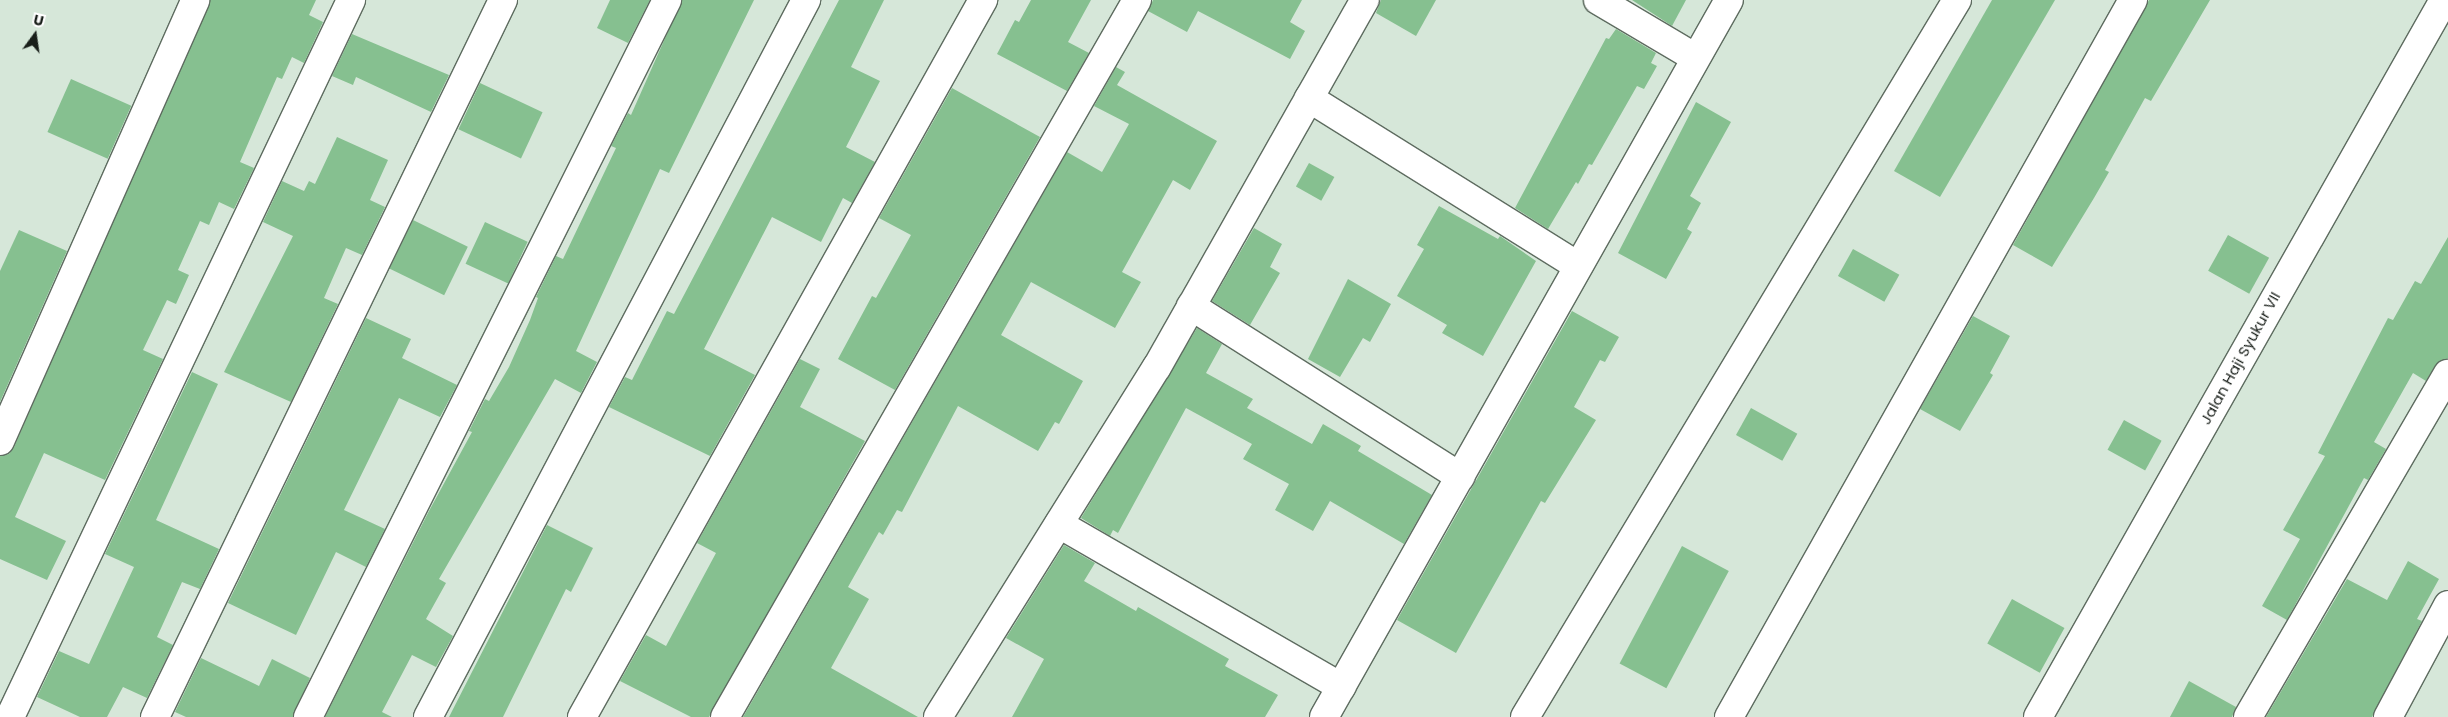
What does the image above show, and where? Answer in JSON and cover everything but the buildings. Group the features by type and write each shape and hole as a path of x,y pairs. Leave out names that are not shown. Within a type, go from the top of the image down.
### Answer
{"street":[{"path":"0,441 195,0"},
{"path":"10,717 351,0"},
{"path":"155,717 504,0"},
{"path":"308,717 667,0"},
{"path":"428,717 806,0"},
{"path":"582,717 983,0"},
{"path":"725,717 1137,0"},
{"path":"938,717 1059,524 1191,306 1365,0"},
{"path":"1598,0 1694,57"},
{"path":"1324,717 1694,57 1729,0"},
{"path":"1525,717 1956,0"},
{"path":"1729,717 2133,0"},
{"name":"Jalan Haji Syukur VII","path":"2038,717 2444,0"},
{"path":"1309,98 1578,266"},
{"path":"1191,306 1460,477"},
{"path":"2248,717 2448,374"},
{"path":"1059,524 1341,687"},
{"path":"2388,717 2448,605"}]}
